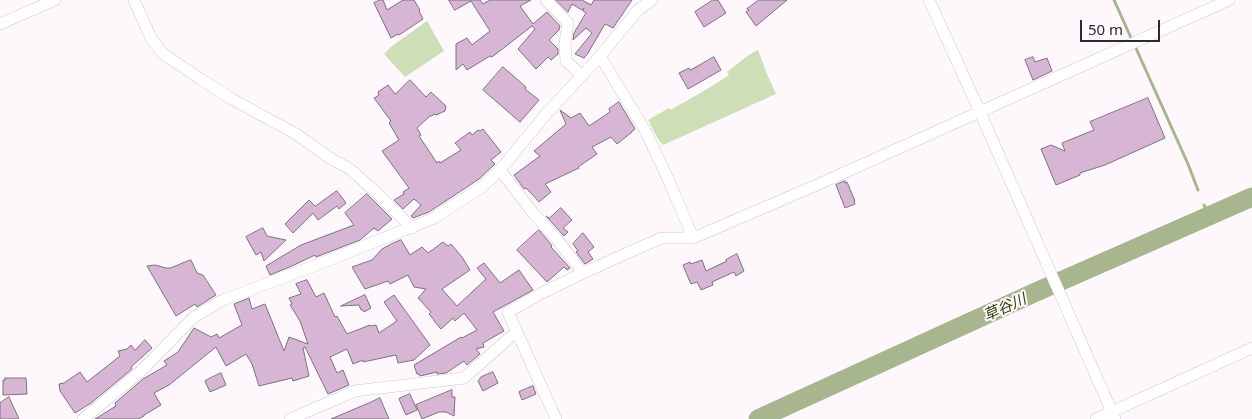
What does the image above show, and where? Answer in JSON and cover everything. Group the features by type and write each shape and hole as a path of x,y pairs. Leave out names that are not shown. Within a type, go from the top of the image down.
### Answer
{"street":[{"path":"0,24 55,0"},
{"path":"134,0 151,38 162,53 232,99 296,134 330,158 350,169 412,228"},
{"path":"546,0 568,23 565,44 566,61 582,76"},
{"path":"83,419 140,372 194,317 223,300 412,228 432,219 482,187 500,170 638,10 652,0"},
{"path":"929,0 1113,416"},
{"path":"556,419 508,312 542,292 661,238 693,238 1229,0"},
{"path":"600,56 646,132 670,181 693,238"},
{"path":"500,170 583,273"},
{"path":"290,419 355,390 464,378 516,332"},
{"path":"1096,419 1113,416 1252,348"}],"green space":[{"path":"427,21 444,51 405,77 384,54"},
{"path":"758,50 776,94 663,145 648,120 669,108 670,110 715,84 729,75 727,72"}],"building":[{"path":"383,0 387,10 403,0 414,0 423,19 399,35 391,38 374,3"},
{"path":"449,0 480,0 483,4 490,0 531,0 520,6 533,24 547,12 560,26 559,30 549,40 558,49 558,54 551,60 548,57 536,69 518,49 535,29 532,26 492,57 490,56 467,70 463,64 456,70 456,44 467,38 472,45 490,31 471,1 455,10"},
{"path":"556,0 582,0 591,5 594,0 632,0 613,28 605,24 584,58 575,54 592,33 586,28 573,40 574,33 586,13 583,11 584,8 582,10 572,4 568,12"},
{"path":"713,0 718,0 726,13 704,27 695,12"},
{"path":"759,0 787,0 756,26 746,12 749,10 747,9"},
{"path":"714,57 721,70 688,89 679,73 689,68 690,70"},
{"path":"1033,57 1035,62 1047,58 1052,71 1033,80 1025,60"},
{"path":"503,67 539,100 520,122 483,90"},
{"path":"410,80 426,97 431,92 446,106 445,111 430,116 417,128 421,135 419,136 437,163 461,150 455,143 470,132 472,135 478,130 483,129 501,152 491,160 495,164 479,179 429,212 413,218 411,216 421,205 414,199 403,209 394,200 404,194 403,192 409,188 382,151 399,140 389,123 391,121 374,98 379,95 378,92 388,85 395,94"},
{"path":"1148,98 1165,138 1105,165 1080,173 1080,175 1056,185 1041,149 1051,145 1065,151 1062,143 1094,130 1090,122"},
{"path":"619,102 635,129 632,132 617,144 611,137 592,147 597,154 579,168 545,184 551,192 539,202 526,188 524,189 514,175 540,156 534,151 566,124 560,110 571,118 580,113 589,126 610,112 609,109"},
{"path":"845,181 855,204 845,208 836,185"},
{"path":"337,191 346,203 339,209 337,206 318,220 313,213 293,233 285,224 309,200 315,206"},
{"path":"367,194 392,219 378,231 374,228 360,240 316,257 315,255 270,275 266,266 301,245 354,225 345,213"},
{"path":"561,208 572,220 563,228 568,232 564,236 546,216 549,218"},
{"path":"263,228 267,236 286,240 264,261 261,252 256,255 246,237"},
{"path":"539,230 570,268 567,270 564,267 547,282 517,250"},
{"path":"583,233 594,247 588,252 593,259 585,264 576,252 578,251 573,244"},
{"path":"401,240 410,255 422,247 428,253 443,242 448,246 451,244 470,270 442,289 457,306 486,279 477,268 484,263 500,283 519,270 533,290 493,312 504,331 483,343 484,347 476,349 480,354 467,365 464,361 446,373 437,374 437,372 420,376 417,374 414,365 461,337 477,330 464,313 455,321 453,318 441,329 429,314 431,312 418,298 426,289 414,287 408,275 390,284 388,281 365,289 352,267 372,260 382,249"},
{"path":"737,254 744,271 736,276 734,272 712,282 713,285 701,290 697,282 691,284 683,265 702,260 706,271"},
{"path":"191,260 197,273 203,275 216,295 197,307 195,304 176,316 147,266 155,265 170,268"},
{"path":"307,280 316,297 324,293 335,317 337,316 347,334 370,325 376,325 379,333 397,321 384,302 394,295 430,345 414,360 398,363 396,355 363,362 363,360 353,364 347,349 330,357 337,373 343,370 349,385 328,394 305,347 303,348 309,376 293,381 292,378 259,386 252,364 246,354 226,366 216,347 169,385 154,393 161,405 144,416 138,419 95,419 116,406 115,403 143,379 167,365 164,361 178,352 194,328 211,337 217,334 219,338 242,325 234,304 249,298 252,309 265,304 284,351 289,337 308,344 300,321 290,305 292,304 289,298 301,294 296,284"},
{"path":"365,295 371,308 364,312 359,305 341,306"},
{"path":"145,340 152,348 131,367 132,369 91,403 75,413 60,391 59,384 64,383 80,372 87,382 120,356 118,351 127,349 131,345 135,350"},
{"path":"493,372 498,383 483,391 478,381 481,377"},
{"path":"221,373 226,385 210,392 205,381"},
{"path":"5,378 26,378 27,394 3,395 3,380"},
{"path":"533,386 536,394 522,400 519,392"},
{"path":"452,390 452,397 455,397 454,416 446,412 439,412 422,419 416,405"},
{"path":"410,394 417,410 406,415 399,399"},
{"path":"9,397 19,419 0,419 0,403"},
{"path":"380,398 389,419 331,419 371,402"}],"waterway":[{"path":"1114,0 1132,40"},
{"path":"1135,46 1198,190"},
{"name":"草谷川","path":"758,419 1036,292 1252,197"},
{"path":"1204,205 1210,217"}]}
